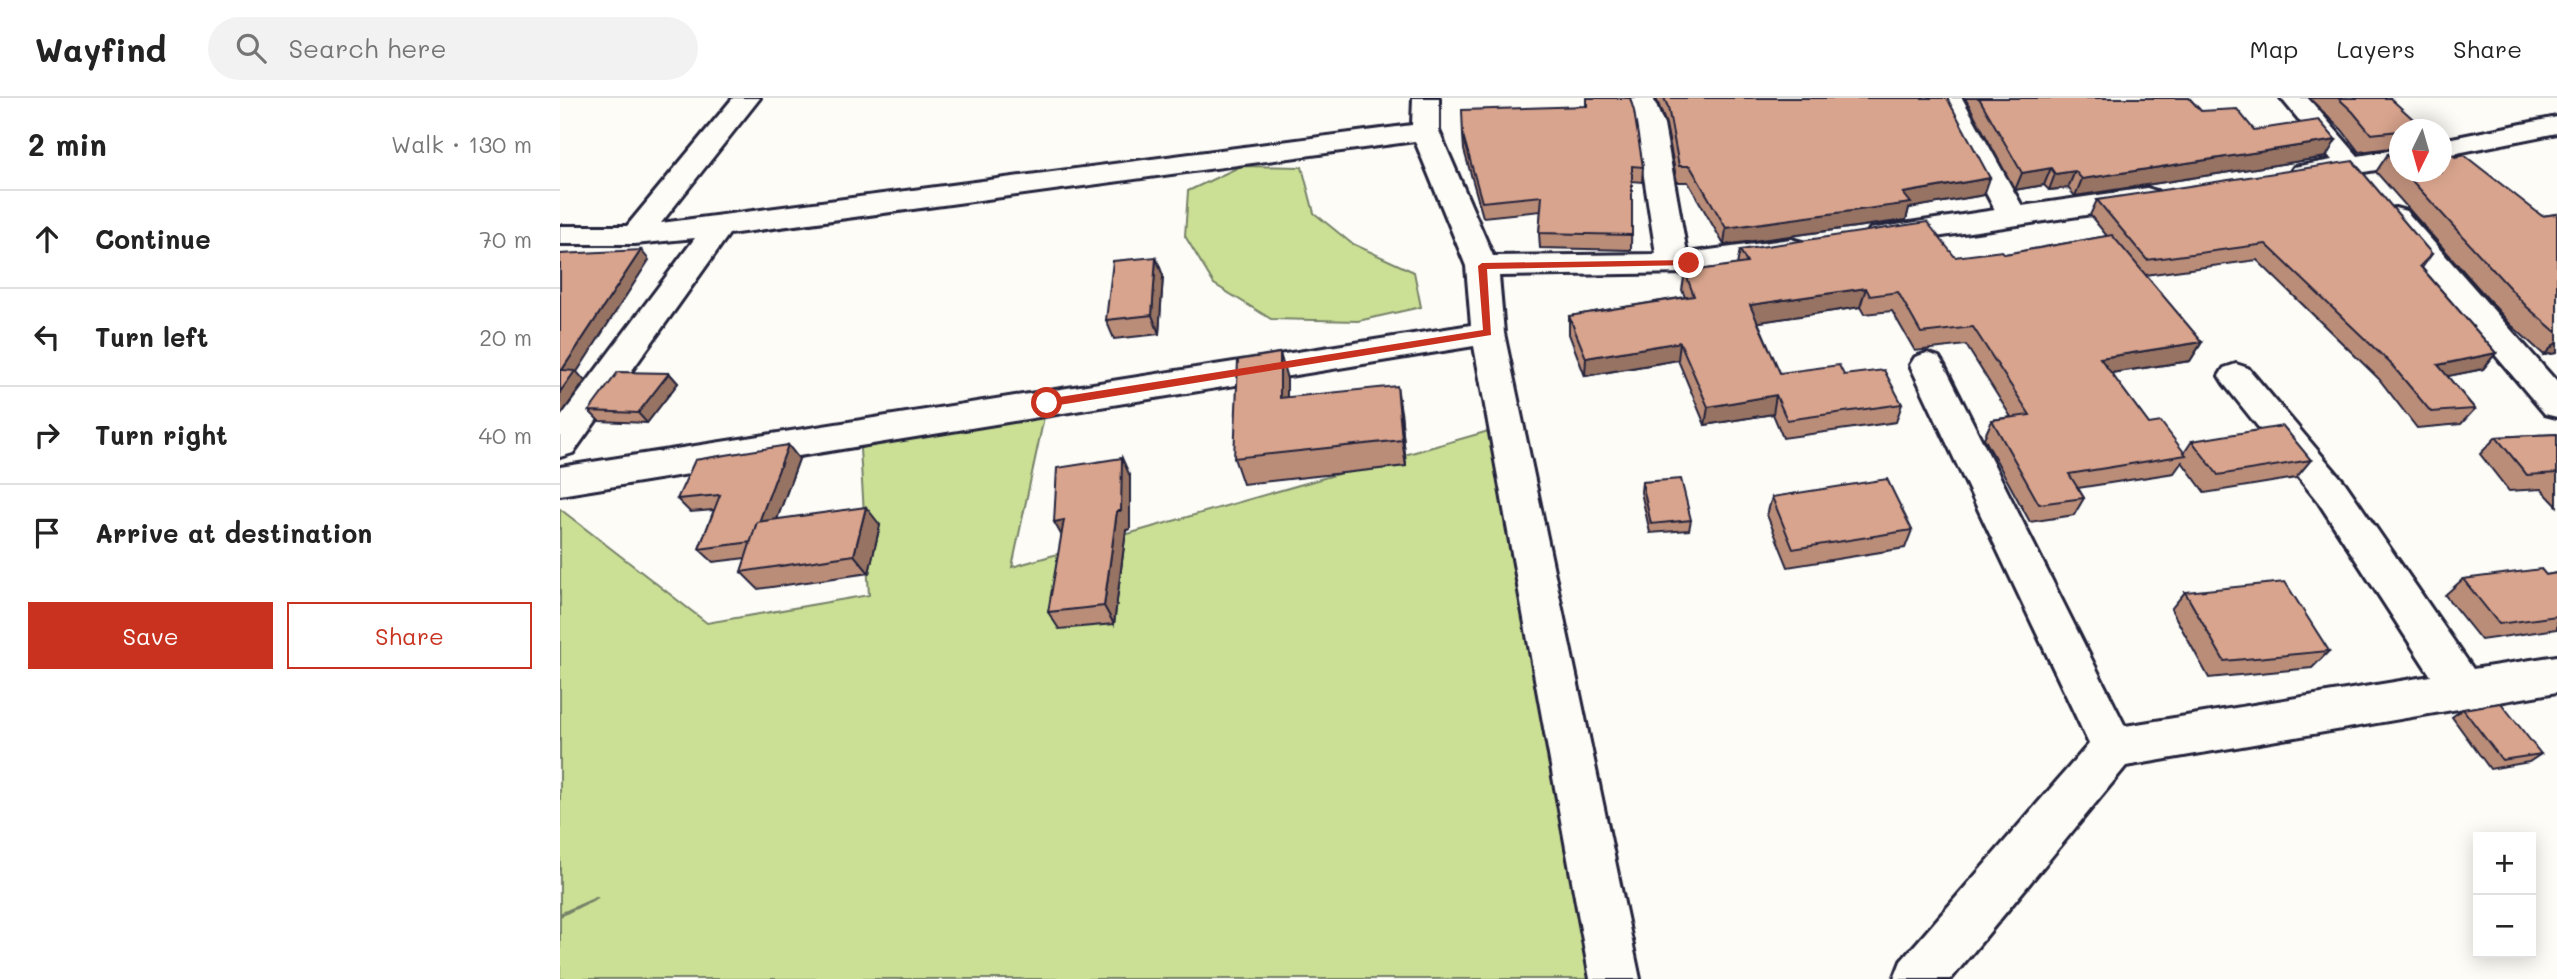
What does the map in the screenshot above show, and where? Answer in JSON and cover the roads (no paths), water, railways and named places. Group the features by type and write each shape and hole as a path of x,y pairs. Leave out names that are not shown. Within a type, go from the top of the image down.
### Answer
{"street":[{"path":"635,235 747,98"},
{"path":"1426,98 1425,131 1482,266 1488,333 1615,979"},
{"path":"1640,98 1650,125 1673,264"},
{"path":"1949,98 2013,217"},
{"path":"2294,98 2557,405"},
{"path":"2452,146 2557,125"},
{"path":"560,235 635,235 719,226 1425,131"},
{"path":"2270,178 2366,183 2389,164"},
{"path":"1482,266 1673,264 2175,193"},
{"path":"560,444 719,226"},
{"path":"560,481 1488,333"},
{"path":"1927,365 2113,748"},
{"path":"2236,376 2332,493 2463,690"},
{"path":"1919,979 2113,748 2557,674"}]}
